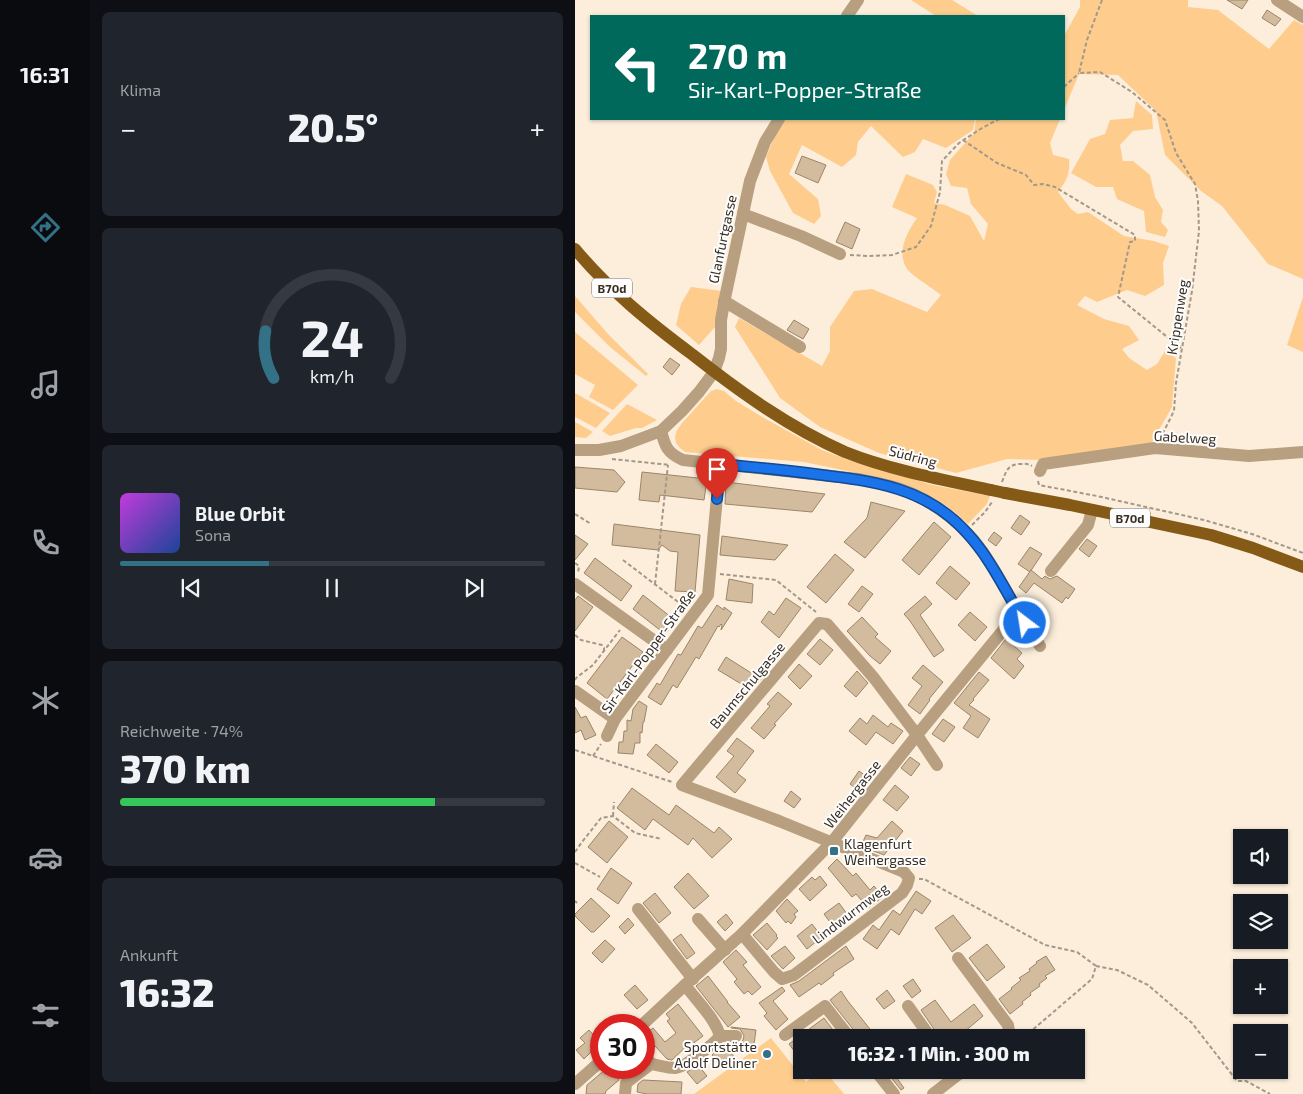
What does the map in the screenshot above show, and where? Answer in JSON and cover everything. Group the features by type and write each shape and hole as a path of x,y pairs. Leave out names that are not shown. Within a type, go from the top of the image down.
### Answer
{"main road":[{"name":"Südring","path":"575,249 591,268 621,297 714,372 756,402 811,436 847,452 898,469 941,480 1211,535 1261,550 1303,567"}],"street":[{"path":"848,15 859,0"},
{"path":"1277,0 1303,17"},
{"name":"Glanfurtgasse","path":"714,372 721,349 721,320 724,301 750,181 765,142 778,120"},
{"path":"743,214 801,236 840,254"},
{"path":"724,301 800,347"},
{"path":"575,450 599,450 621,446 661,431 682,412 714,372"},
{"path":"661,431 669,451 683,460 858,480 903,490 923,499 948,515 975,542 990,562 1039,646"},
{"name":"Gabelweg","path":"1039,470 1043,464 1155,448 1249,456 1303,452"},
{"name":"Sir-Karl-Popper-Straße","path":"607,736 615,720 708,595 720,464"},
{"path":"1051,570 1088,525 1092,510"},
{"path":"575,584 667,650"},
{"name":"Weihergasse","path":"655,1014 742,934 832,842 1018,612"},
{"path":"819,623 827,624 875,678 937,765"},
{"name":"Baumschulgasse","path":"682,785 819,623"},
{"path":"575,691 615,720"},
{"path":"682,785 832,842"},
{"name":"Lindwurmweg","path":"742,934 774,972 782,978 794,975 902,893 909,878 904,872 832,842"},
{"path":"638,909 689,982 714,1021 720,1036"},
{"path":"698,919 725,950"},
{"path":"958,958 1008,1029"},
{"path":"793,1029 825,1006 842,1029"},
{"path":"908,1006 925,1029"},
{"path":"785,1035 793,1029"},
{"path":"720,1036 735,1036"},
{"path":"655,1065 677,1068 720,1036"},
{"path":"575,1084 590,1071"},
{"path":"625,1094 626,1083 631,1079"},
{"path":"882,1079 894,1094"},
{"path":"933,1094 950,1079"}],"path":[{"path":"1065,86 1079,73 1087,40 1103,0"},
{"name":"Krippenweg","path":"1079,73 1101,72 1131,92 1165,120 1176,153 1195,184 1198,201 1199,231 1192,291 1176,383 1174,411 1155,448"},
{"path":"840,254 892,255 916,247 931,226 940,192 942,161 963,140 997,120"},
{"path":"963,140 997,163 1026,175 1034,185 1043,184 1055,187 1135,235 1135,241 1130,242 1118,297 1182,349"},
{"path":"610,459 676,466"},
{"path":"655,584 667,465"},
{"path":"1039,470 1037,477 1039,485 1204,520 1252,534 1303,553"},
{"path":"575,514 591,524"},
{"path":"623,560 694,614"},
{"path":"575,563 579,566 575,579"},
{"path":"710,572 776,580 821,616 819,623"},
{"path":"575,680 593,665 627,621"},
{"path":"575,635 581,640 602,645 604,652"},
{"path":"593,756 607,736"},
{"path":"575,750 682,785"},
{"path":"613,802 613,816"},
{"path":"575,852 601,818 613,816 635,833 663,839"},
{"path":"575,863 600,877"},
{"path":"909,878 924,879 1045,946 1077,952 1096,966 1117,970 1148,985 1192,1023 1237,1081 1246,1081 1270,1094"},
{"path":"1034,1029 1092,979 1096,966"}],"shaded area":[{"path":"911,0 952,0 976,15 934,15"},
{"path":"1080,0 1188,0 1188,7 1218,10 1269,49 1294,20 1303,25 1303,279 1268,264 1222,206 1201,191 1165,155 1156,111 1118,75 1079,74 1065,108 1065,34 1080,7"},
{"path":"1136,101 1152,115 1153,129 1133,131 1120,145 1123,161 1133,161 1150,175 1155,197 1163,210 1161,222 1168,230 1165,237 1146,232 1144,211 1117,199 1113,187 1096,187 1071,173 1090,139 1105,134 1110,120 1133,118"},
{"path":"784,120 975,120 973,130 946,148 923,139 915,152 903,157 871,126 858,142 856,155 842,167 802,145 789,174 818,199 821,216 814,224 793,213 770,171 766,157 776,133"},
{"path":"976,120 1060,120 1050,143 1053,155 1069,159 1067,177 1058,192 1071,209 1078,214 1088,212 1124,236 1154,241 1169,246 1163,263 1164,285 1145,296 1127,290 1097,302 1085,296 1077,305 1104,319 1129,326 1139,340 1122,349 1129,358 1147,370 1157,364 1165,351 1176,358 1172,407 1151,444 1042,460 1007,459 956,473 879,453 820,427 780,398 735,327 739,318 822,366 830,351 830,327 854,291 872,289 927,312 941,295 909,272 904,263 903,256 904,242 917,218 892,207 906,174 933,185 937,192 934,203 945,205 970,216 984,241 988,224 971,204 967,188 951,186 946,174 950,160 974,133"},
{"path":"691,287 722,291 715,327 699,345 676,325 681,304"},
{"path":"575,296 608,334 648,374 646,376 610,347 575,312"},
{"path":"1303,297 1303,352 1287,345"},
{"path":"575,332 638,385 613,410 589,397 595,385 575,374"},
{"path":"717,389 724,391 736,401 764,418 822,450 854,462 933,485 990,496 987,504 968,524 948,507 922,493 866,475 804,462 685,452 676,443 676,432 711,391"},
{"path":"575,393 610,413 596,428 575,417"},
{"path":"627,404 657,420 642,428 610,436 602,431"},
{"path":"575,422 593,432 586,438 575,437"},
{"name":"Sportstätte Adolf Deliner","path":"771,1038 793,1066 793,1079 804,1079 806,1082 810,1079 832,1079 844,1094 694,1094"}],"building":[{"path":"1227,0 1248,0 1242,9"},
{"path":"1267,10 1281,19 1275,26 1262,18"},
{"path":"802,156 826,165 818,183 795,173"},
{"path":"845,222 860,229 852,249 836,242"},
{"path":"794,320 809,329 803,339 787,330"},
{"path":"670,358 680,365 672,375 663,367"},
{"path":"575,467 614,470 625,482 617,492 575,488"},
{"path":"642,472 707,479 704,500 660,495 659,502 639,500"},
{"path":"726,482 825,494 812,512 725,504"},
{"path":"871,502 905,511 865,558 844,542 867,518"},
{"path":"1020,515 1030,522 1021,535 1011,528"},
{"path":"934,522 951,537 919,575 902,560"},
{"path":"614,524 700,535 695,592 675,591 678,552 670,551 662,545 658,550 612,545"},
{"path":"994,532 1002,538 996,546 988,540"},
{"path":"575,535 588,544 575,560"},
{"path":"722,536 788,545 775,560 720,555"},
{"path":"1087,539 1097,546 1089,557 1079,549"},
{"path":"1030,547 1042,554 1030,572 1018,564"},
{"path":"835,554 854,570 826,603 807,587"},
{"path":"595,558 632,586 621,601 584,573"},
{"path":"950,566 970,583 956,600 936,583"},
{"path":"1031,570 1042,579 1045,576 1050,579 1057,576 1075,589 1068,599 1066,597 1062,603 1034,583 1026,593 1019,587"},
{"path":"729,579 753,584 752,603 726,600"},
{"path":"862,586 873,594 859,612 848,604"},
{"path":"643,595 676,621 665,634 633,609"},
{"path":"578,596 593,607 575,631 575,600"},
{"path":"925,596 932,604 920,615 944,650 934,657 904,614"},
{"path":"786,598 801,608 779,638 761,622 769,611 774,615"},
{"path":"717,605 724,610 724,607 732,613 721,630 721,624 699,659 696,657 677,688 673,685 661,705 648,697 657,683 660,685 678,654 681,655 698,626 702,628"},
{"path":"970,612 987,627 975,641 958,625"},
{"path":"862,617 878,634 875,637 891,651 880,664 847,631"},
{"path":"622,637 643,652 607,699 587,683"},
{"path":"820,639 833,650 820,665 807,654"},
{"path":"1006,639 1022,653 1017,659 1024,666 1014,679 991,658"},
{"path":"726,657 756,676 758,673 763,677 755,686 751,683 748,688 718,670"},
{"path":"799,664 812,676 800,689 788,677"},
{"path":"923,665 943,682 920,714 908,705 922,686 912,678"},
{"path":"857,671 868,683 856,697 844,686"},
{"path":"979,672 989,680 969,705 990,719 978,738 963,728 971,716 954,703"},
{"path":"778,692 792,704 774,724 776,725 764,739 751,728 770,706 767,704"},
{"path":"639,701 647,706 642,733 640,732 640,743 635,743 633,754 618,753 619,742 623,742 624,731 627,731 627,720 631,721 633,709"},
{"path":"575,707 581,718 586,716 596,735 585,740 581,730 575,733"},
{"path":"873,715 888,727 891,723 903,731 893,744 876,732 866,745 849,731 860,718 867,724"},
{"path":"943,719 955,727 944,742 932,734"},
{"path":"737,738 754,751 737,773 746,780 735,793 716,777 734,756 727,751"},
{"path":"656,744 678,762 669,773 647,755"},
{"path":"910,757 920,764 911,776 901,768"},
{"path":"859,771 870,779 861,792 850,784"},
{"path":"895,785 909,797 897,811 883,800"},
{"path":"632,788 669,815 676,805 714,833 719,827 732,839 712,858 693,838 688,845 653,819 645,830 617,808"},
{"path":"791,791 801,799 794,808 784,801"},
{"path":"609,821 628,837 607,863 588,847"},
{"path":"892,821 903,831 884,855 861,846 866,835 877,838"},
{"path":"837,859 853,876 856,873 870,890 874,886 883,897 868,908 856,894 852,897 828,868"},
{"path":"611,868 632,883 618,904 597,889"},
{"path":"688,873 709,896 694,909 674,887"},
{"path":"820,876 827,885 810,901 799,889 812,877 815,880"},
{"path":"916,891 931,901 922,914 915,909 899,935 891,929 877,949 863,939 873,925 879,930 893,910 900,915"},
{"path":"655,893 671,913 659,923 643,903"},
{"path":"591,898 610,916 594,932 591,932 575,916"},
{"path":"787,899 798,911 794,914 796,917 791,924 788,921 786,923 776,911"},
{"path":"839,903 850,918 835,929 824,914"},
{"path":"726,914 733,923 725,931 717,922"},
{"path":"953,915 971,938 952,952 935,928"},
{"path":"628,918 634,925 625,934 619,927"},
{"path":"767,923 778,938 767,950 753,935"},
{"path":"812,924 822,937 807,949 797,936"},
{"path":"681,934 695,953 687,959 673,940"},
{"path":"605,940 615,949 602,963 592,953"},
{"path":"987,944 1005,967 987,981 969,958"},
{"path":"785,946 795,958 783,969 771,956"},
{"path":"846,946 854,959 833,973 834,975 821,985 819,983 799,997 790,985 799,981"},
{"path":"736,950 747,962 743,965 761,987 752,995 748,991 744,994 734,982 737,979 723,962"},
{"path":"1046,956 1055,970 1045,976 1047,978 1039,984 1040,986 1030,993 1031,995 1022,1002 1023,1004 1010,1014 999,999 1021,980 1019,978 1030,971 1029,969 1036,962"},
{"path":"708,976 740,1017 728,1027 696,986"},
{"path":"913,979 921,991 912,998 903,986"},
{"path":"635,985 648,1000 637,1009 624,995"},
{"path":"782,987 785,991 773,1001 788,1019 776,1030 764,1016 767,1013 759,1003"},
{"path":"887,990 895,1001 884,1009 876,999"},
{"path":"841,991 870,1029 853,1029 830,1000"},
{"path":"935,1000 951,1022 974,1004 983,1016 968,1029 934,1029 921,1010"},
{"path":"678,1004 703,1036 691,1045 690,1043 672,1060 667,1059 655,1046 655,1030 665,1042 676,1033 667,1021 670,1019 666,1014"},
{"path":"824,1018 832,1029 809,1029"},
{"path":"731,1027 756,1030 754,1044 733,1044 740,1043 744,1036 740,1029"},
{"path":"590,1031 590,1053 584,1059 576,1050 585,1043 580,1038"},
{"path":"793,1041 793,1049 789,1044"},
{"path":"724,1044 735,1058 722,1068 712,1055"},
{"path":"698,1065 707,1076 697,1084 687,1072"},
{"path":"594,1079 619,1079 605,1094 586,1094 587,1085"},
{"path":"892,1079 898,1079 904,1088 901,1090"},
{"path":"643,1080 682,1082 681,1094 647,1094 637,1092 638,1084"}],"place":[{"name":"Klagenfurt Weihergasse","path":"834,851"},
{"name":"Sportstätte Adolf Deliner","path":"767,1054"}],"route":[{"path":"717,499 720,464 858,480 903,490 923,499 948,515 966,532 990,562 1025,623"}]}
